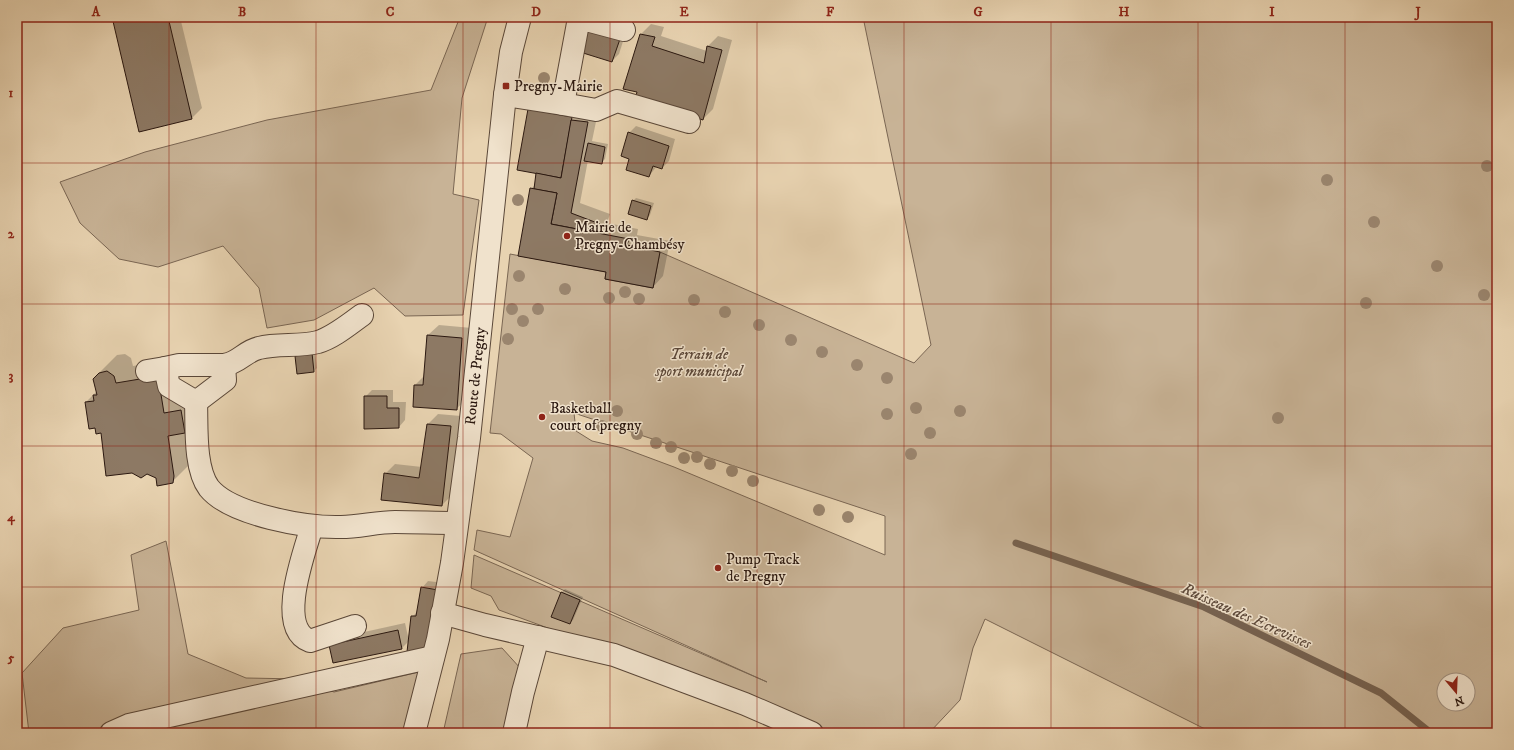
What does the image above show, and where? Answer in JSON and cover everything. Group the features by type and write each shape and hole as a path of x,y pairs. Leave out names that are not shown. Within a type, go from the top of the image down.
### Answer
{"street":[{"name":"Route de Pregny","path":"414,733 433,657 452,563 456,523 469,438 505,95 511,52 520,17"},
{"path":"563,104 578,18 624,30"},
{"path":"505,95 596,110 617,101 689,122"},
{"path":"196,402 169,386 156,370 179,365 224,365 234,363 247,353 258,348 318,342 341,331 362,315"},
{"path":"196,402 225,380 224,365"},
{"path":"196,402 200,470 210,488 226,501 247,511 312,526 341,527 394,522 456,523"},
{"path":"312,526 296,581 294,597 296,625 301,636 310,641 355,626"},
{"path":"442,613 614,655 744,704 812,733"},
{"path":"514,733 523,692 538,637"},
{"path":"111,733 128,725 433,657"}],"green space":[{"path":"460,17 488,17 462,98 453,194 479,200 463,315 405,316 374,288 314,320 267,328 259,288 223,246 158,267 119,259 80,223 60,182 145,152 267,120 431,90"},
{"name":"Terrain de sport municipal","path":"863,17 1497,17 1497,733 1213,733 985,619 973,648 960,700 929,733 832,733 499,610 491,596 471,588 474,555 767,682 474,550 477,530 510,537 533,458 501,434 490,433 510,254 606,272 605,279 653,288 660,252 914,363 931,345","holes":["574,413 885,516 885,555 674,467 623,448 592,441 576,431"]},
{"path":"166,541 188,654 246,678 299,679 334,692 419,672 404,733 29,733 22,673 63,628 139,610 131,555"},
{"path":"502,648 521,669 504,733 443,733 461,654"}],"building":[{"path":"112,17 168,17 192,119 139,132"},
{"path":"587,28 620,39 612,62 580,52"},
{"path":"640,34 655,37 652,46 704,63 707,46 722,50 703,120 635,99 637,92 623,89"},
{"name":"Mairie de Pregny-Chambésy","path":"528,109 572,117 561,178 517,170"},
{"path":"571,120 588,122 571,213 600,224 598,233 551,224 557,193 534,189 536,173 561,178"},
{"path":"628,132 669,146 662,169 653,166 649,177 626,170 629,159 621,156"},
{"path":"588,143 605,147 602,164 584,161"},
{"name":"Mairie de Pregny-Chambésy","path":"530,188 557,193 551,224 629,239 627,245 660,252 653,288 605,279 606,272 518,256"},
{"path":"632,200 651,206 647,220 628,214"},
{"path":"427,335 462,338 457,410 413,407 414,385 423,385"},
{"path":"312,353 314,372 297,374 295,356"},
{"path":"107,371 114,376 116,383 158,376 164,413 181,410 185,433 168,436 174,476 173,483 157,486 156,478 147,474 141,478 132,473 106,476 101,433 96,434 95,428 89,429 85,402 94,401 93,395 97,395 93,379 99,373"},
{"path":"364,396 387,396 387,408 399,408 399,428 364,429"},
{"path":"427,424 451,426 442,506 381,500 384,473 419,478"},
{"path":"421,587 438,590 429,648 407,652 411,616 416,616"},
{"path":"561,592 580,600 570,624 551,617"},
{"path":"398,630 402,649 333,663 329,645"}],"waterway":[{"name":"Ruisseau des Ecrevisses","path":"1016,543 1204,607 1381,693 1431,733"}],"place":[{"name":"Pregny-Mairie","path":"506,86"},
{"name":"Mairie de Pregny-Chambésy","path":"567,236"},
{"name":"Basketball court of pregny","path":"542,417"},
{"name":"Pump Track de Pregny","path":"718,568"}]}
